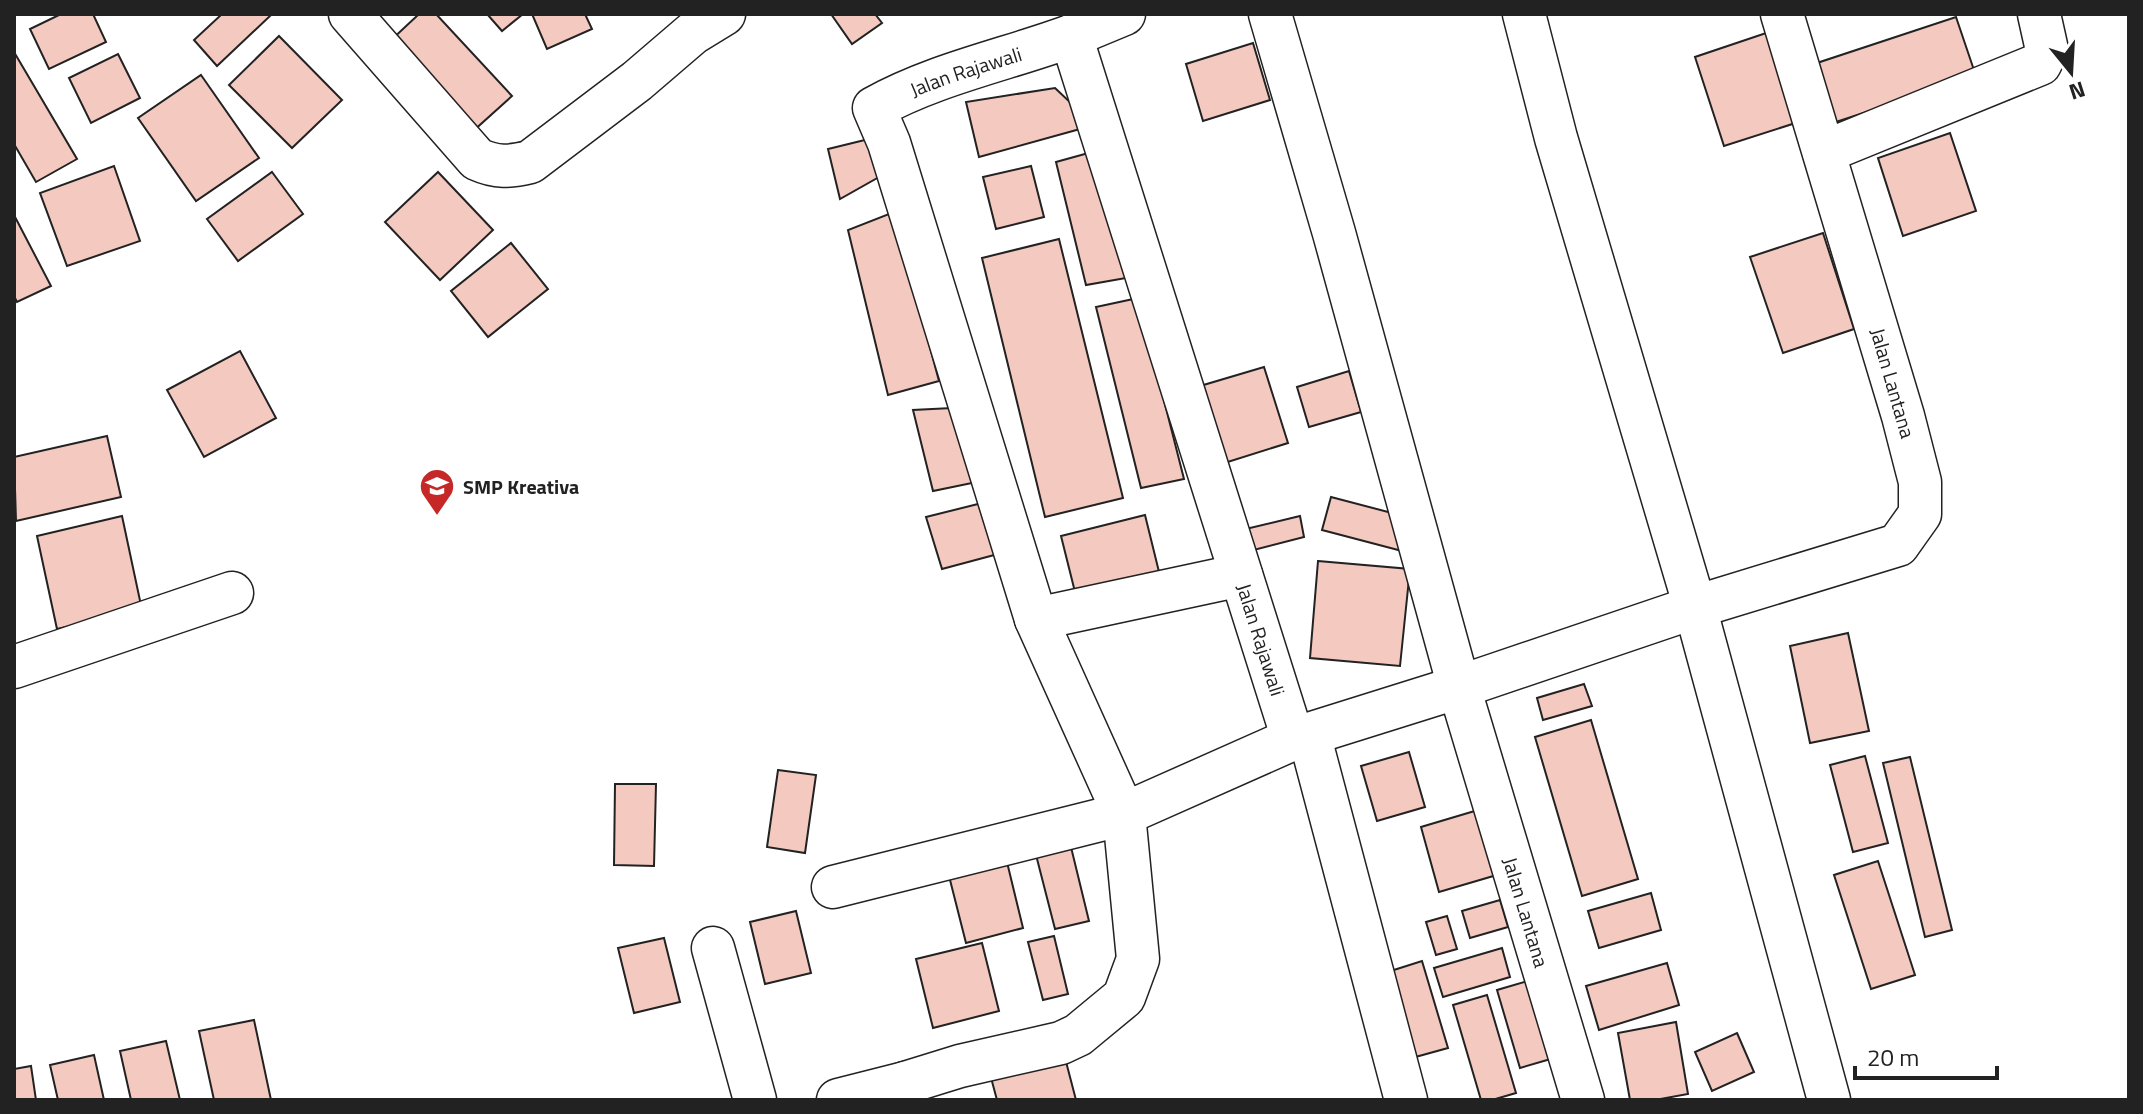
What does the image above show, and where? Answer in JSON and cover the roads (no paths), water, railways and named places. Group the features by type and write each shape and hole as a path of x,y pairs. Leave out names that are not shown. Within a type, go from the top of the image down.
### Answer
{"street":[{"path":"350,14 477,159 493,166 508,167 530,162 637,81 699,20"},
{"path":"1071,36 1124,14"},
{"path":"833,887 1124,814 1301,736 1459,687 1334,233 1270,14"},
{"path":"1524,14 1556,138 1695,607 1829,1100"},
{"name":"Jalan Lantana","path":"1583,1100 1459,687 1695,607 1898,545 1920,514 1920,482 1903,416 1782,14"},
{"path":"1824,152 2040,64 2047,50 2039,14"},
{"name":"Jalan Rajawali","path":"838,1100 906,1091 960,1066 1061,1043 1092,1026 1124,997 1138,959 1124,814 1036,619 889,143 874,108 931,82 1071,36 1241,575 1301,736 1406,1100"},
{"path":"1036,619 1241,575"},
{"path":"14,667 232,593"},
{"path":"713,948 755,1100"}],"place":[{"name":"SMP Kreativa","path":"437,517"}]}
